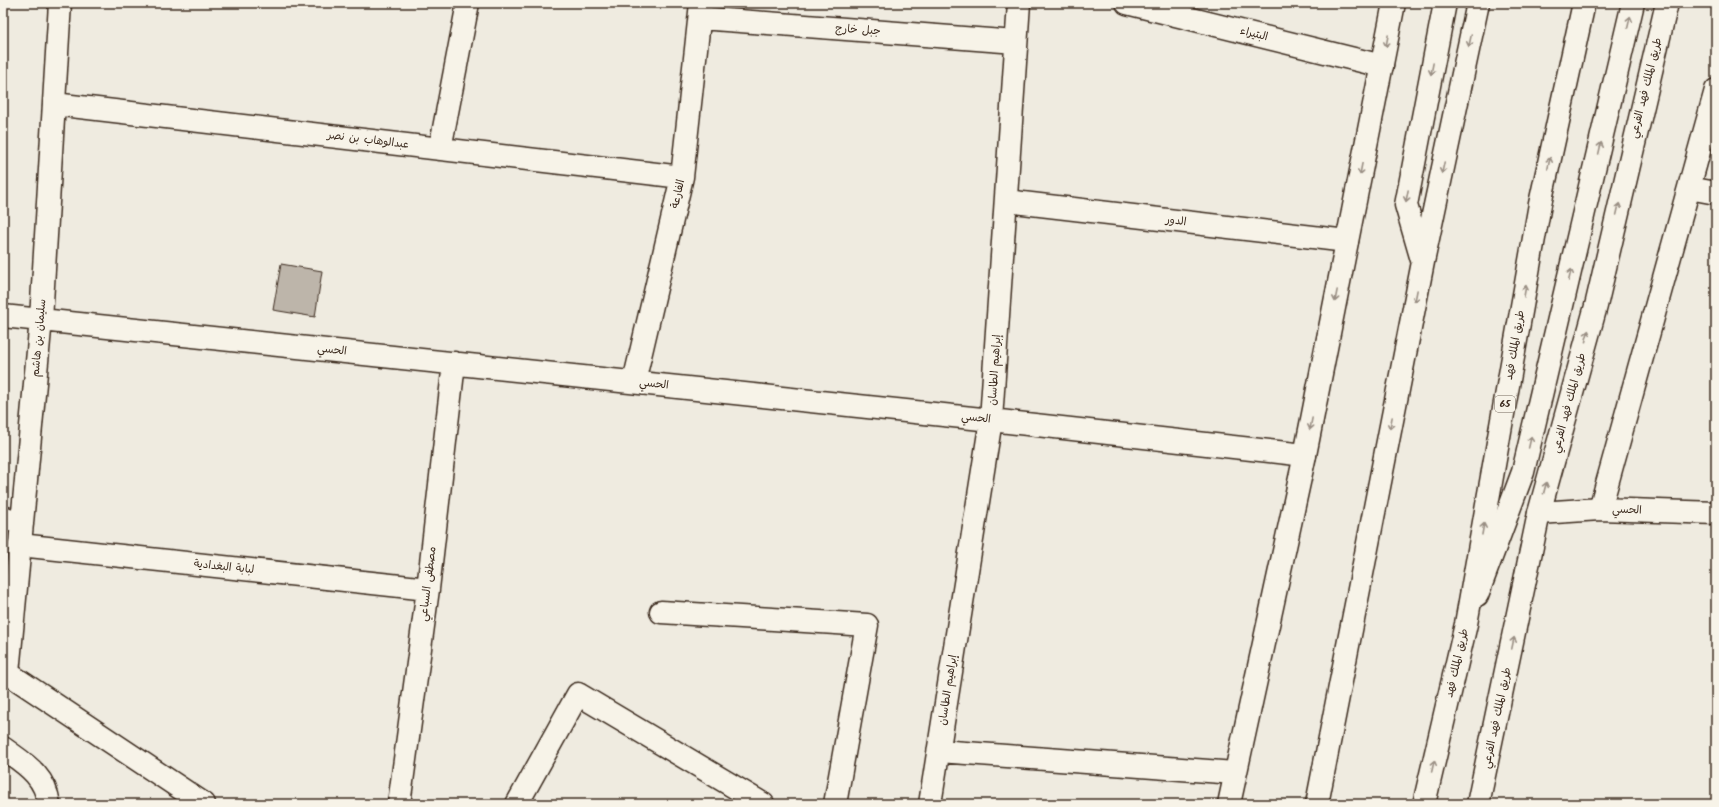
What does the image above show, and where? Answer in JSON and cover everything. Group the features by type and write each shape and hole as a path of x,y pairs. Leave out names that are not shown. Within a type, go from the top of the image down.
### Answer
{"main road":[{"name":"سليمان بن هاشم","path":"5,671 15,528 41,320 60,3"},
{"path":"440,149 468,3"},
{"name":"إبراهيم الطاسان","path":"930,804 991,420 1019,3"},
{"name":"البتيراء","path":"1127,3 1382,66"},
{"path":"1229,804 1305,455 1394,3"},
{"path":"1423,262 1406,205 1445,3"},
{"path":"1317,804 1423,262 1478,3"},
{"name":"طريق الملك فهد","path":"1424,804 1466,624 1540,204 1584,3"},
{"path":"1466,624 1523,472 1634,3"},
{"name":"طريق الملك فهد الفرعي","path":"1478,804 1539,513 1596,306 1666,3"},
{"name":"جبل خارج","path":"700,10 1016,42"},
{"name":"الفارعة","path":"634,382 682,177 700,10"},
{"path":"1600,509 1716,90"},
{"name":"عبدالوهاب بن نصر","path":"54,104 682,177"},
{"path":"1689,188 1716,193"},
{"name":"الدور","path":"1006,201 1347,241"},
{"name":"الحسي","path":"3,316 991,420 1305,455"},
{"name":"مصطفى السباعي","path":"399,804 428,589 454,363"},
{"name":"الحسي","path":"1539,513 1600,509 1716,513"},
{"name":"لبابة البغدادية","path":"15,528 428,589"},
{"path":"661,612 867,625 835,804"},
{"path":"5,671 204,804"},
{"path":"517,804 578,694 763,804"},
{"path":"3,748 34,771 47,795 49,804"},
{"path":"939,751 1235,773"}],"building":[{"path":"281,264 322,271 315,317 273,310"}]}
